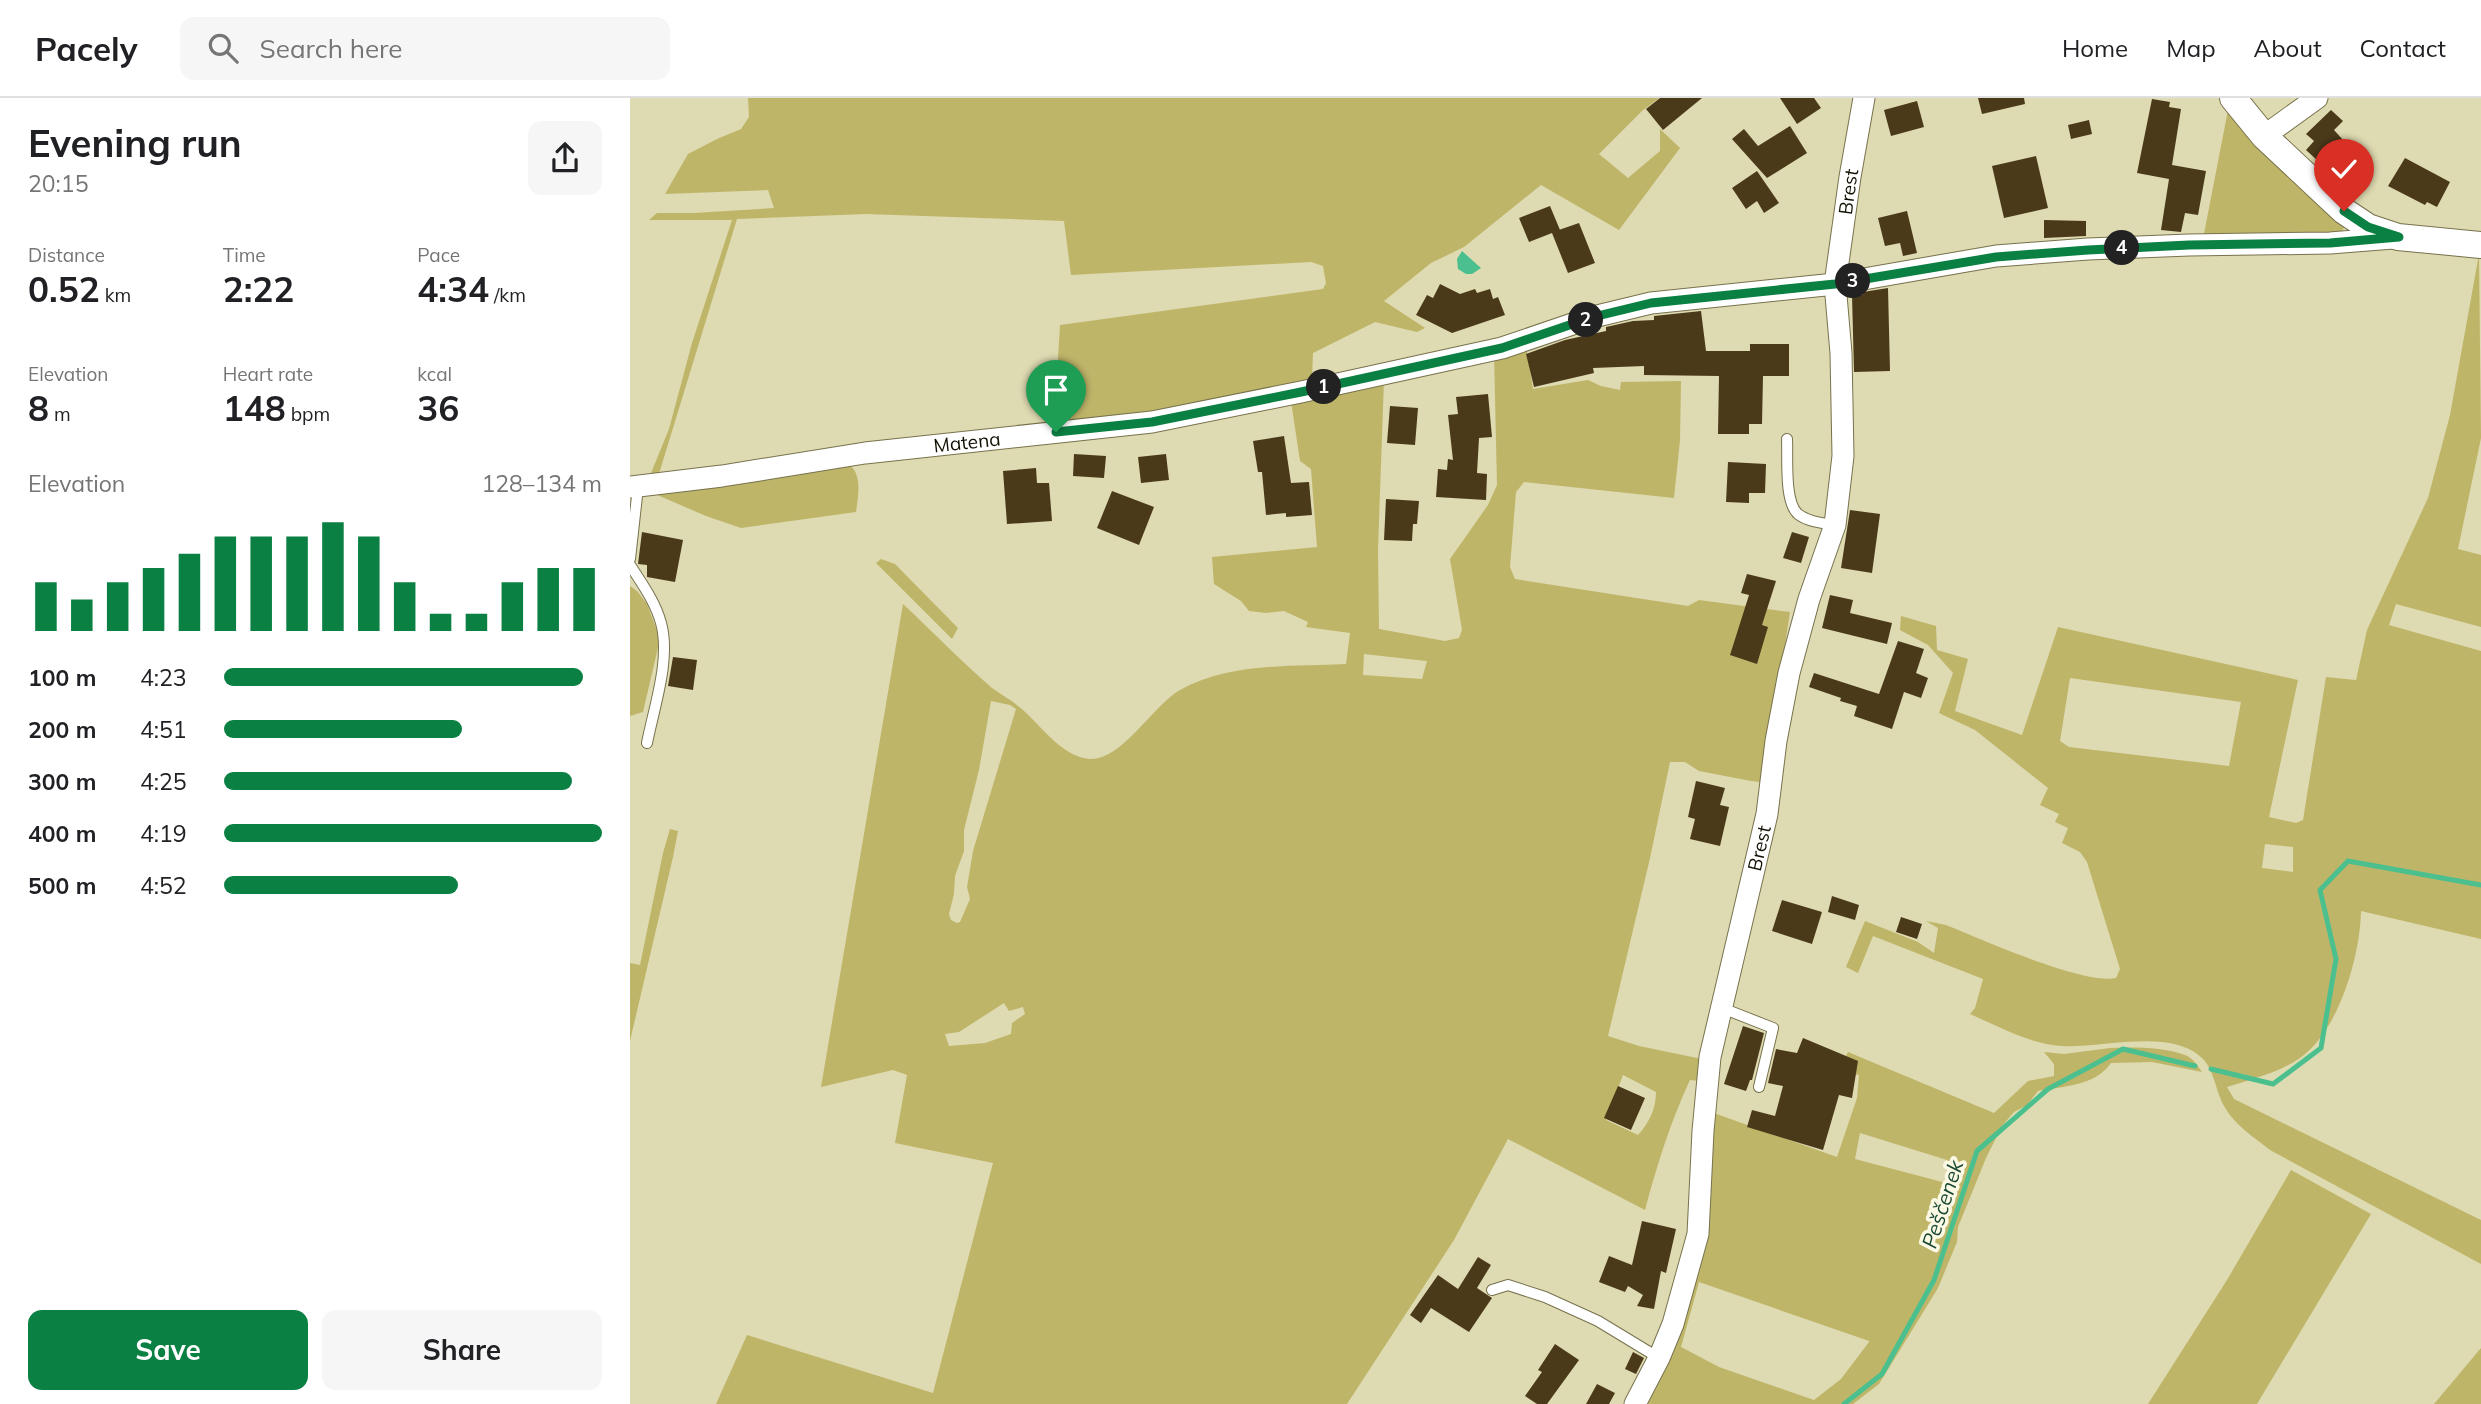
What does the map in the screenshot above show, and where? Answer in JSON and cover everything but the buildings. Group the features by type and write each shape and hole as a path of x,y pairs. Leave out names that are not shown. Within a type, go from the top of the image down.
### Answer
{"street":[{"name":"Brest","path":"1635,1404 1673,1324 1698,1234 1710,1057 1767,814 1776,741 1789,673 1809,599 1835,525 1843,456 1841,353 1835,284 1864,98"},
{"path":"2233,98 2264,136 2344,211 2368,227 2399,237"},
{"path":"2264,136 2317,98"},
{"path":"1835,284 1996,257 2100,249 2330,243 2399,237 2481,245"},
{"name":"Matena","path":"634,487 722,477 865,453 1152,422 1502,348 1593,317 1651,303 1835,284"}],"lane":[{"path":"1787,439 1790,504 1799,514 1814,522 1835,525"},
{"path":"630,559 634,487"},
{"path":"630,565 650,596 662,624 664,654 647,743"},
{"path":"1722,1008 1773,1028 1759,1087"},
{"path":"1492,1290 1508,1284 1545,1297 1598,1321 1659,1358"}],"shaded area":[{"path":"748,98 1659,98 1599,154 1628,178 1660,151 1660,129 1680,148 1619,230 1541,185 1464,247 1431,263 1384,301 1425,328 1417,332 1375,322 1313,353 1312,379 1156,413 1054,425 1060,325 1323,289 1326,283 1323,266 1311,262 1071,275 1064,221 866,214 737,219 658,477 649,478 669,429 692,343 732,220 649,220 657,213 774,208 768,190 665,194 688,154 741,129 749,117"},
{"path":"2228,110 2346,222 2342,232 2203,239"},
{"path":"1462,251 1481,268 1472,274 1458,269 1457,259"},
{"path":"2479,254 2481,438 2458,549 2481,555 2481,627 2396,604 2389,625 2481,651 2481,939 2361,911 2351,972 2335,1014 2324,1032 2311,1048 2289,1065 2227,1087 2234,1099 2481,1220 2481,1264 2270,1150 2228,1113 2206,1063 2188,1049 2172,1043 2153,1041 2061,1046 2026,1038 1970,1014 1975,1008 1983,979 1873,936 1858,973 1846,967 1865,921 1918,942 1934,953 1938,928 1926,921 1946,925 2080,975 2116,978 2120,969 2087,862 2080,852 2062,843 2068,828 2055,822 2059,814 2040,805 2048,788 1975,730 1939,713 1953,673 1928,645 1900,630 1901,616 1936,626 1937,650 1968,659 1955,711 2022,735 2058,627 2298,680 2269,817 2296,823 2303,820 2326,677 2356,680 2367,630 2428,498 2450,415","holes":["2070,678 2241,702 2229,766 2069,747 2060,741","2265,844 2293,847 2293,872 2262,868"]},
{"path":"1526,346 1533,389 1588,380 1620,390 1621,382 1681,381 1680,440 1674,498 1524,482 1516,492 1510,567 1515,579 1688,606 1699,600 1790,612 1765,776 1760,782 1751,781 1699,771 1685,762 1670,762 1608,1036 1639,1046 1707,1060 1701,1081 1690,1080 1683,1096 1645,1210 1508,1139 1454,1240 1347,1404 716,1404 747,1335 933,1393 993,1163 895,1143 907,1075 893,1070 821,1087 903,604 992,688 1018,706 1060,745 1079,757 1089,759 1113,751 1169,698 1199,681 1240,670 1346,664 1350,633 1306,627 1308,622 1284,611 1249,611 1241,601 1214,584 1212,557 1317,547 1311,469 1300,461 1291,401 1384,379 1378,550 1379,629 1445,641 1459,638 1462,630 1450,559 1488,505 1497,485 1494,354","holes":["1364,654 1427,661 1422,679 1363,675","991,701 1010,705 1016,709 973,851 967,887 970,899 960,922 957,923 951,920 949,914 955,876 964,851 964,830 979,770","1004,1003 1009,1011 1023,1007 1025,1014 1012,1023 1011,1034 985,1043 949,1046 945,1034 959,1032","1623,1075 1656,1092 1651,1115 1638,1135 1606,1120"]},
{"path":"848,464 858,479 856,512 741,528 655,494"},
{"path":"881,559 895,564 958,628 952,639 876,563"},
{"path":"630,586 647,604 660,639 643,712 630,716"},
{"path":"670,829 678,831 630,1041 630,963 640,965"},
{"path":"2110,1048 2158,1049 2188,1056 2202,1072 2152,1062 2111,1063 2088,1081 2038,1091 2027,1105 2014,1112 2002,1126 1986,1158 1958,1227 1957,1242 1938,1288 1879,1384 1853,1404 1643,1404 1674,1339 1711,1112 1837,1157 1857,1098 1859,1075 1835,1070 1848,1052 1994,1113 2028,1081 2054,1076 2054,1064 2044,1052 2064,1054","holes":["1860,1133 1947,1160 1946,1183 1855,1159","1699,1282 1869,1341 1869,1342 1841,1379 1814,1400 1719,1367 1681,1347"]},
{"path":"2291,1170 2371,1214 2257,1404 2148,1404 2227,1280"},
{"path":"2481,1348 2481,1404 2434,1404"}],"waterway":[{"name":"Peščenek","path":"2211,1069 2273,1084 2321,1048 2336,959 2320,890 2348,861 2481,885"},
{"name":"Peščenek","path":"1844,1404 1882,1374 1934,1280 1977,1151 2048,1089 2123,1049 2195,1066"}],"route":[{"path":"1056,432 1152,422 1301,392 1502,348 1593,317 1651,303 1835,284 1996,257 2189,245 2330,243 2399,237 2368,227 2344,211"}]}
